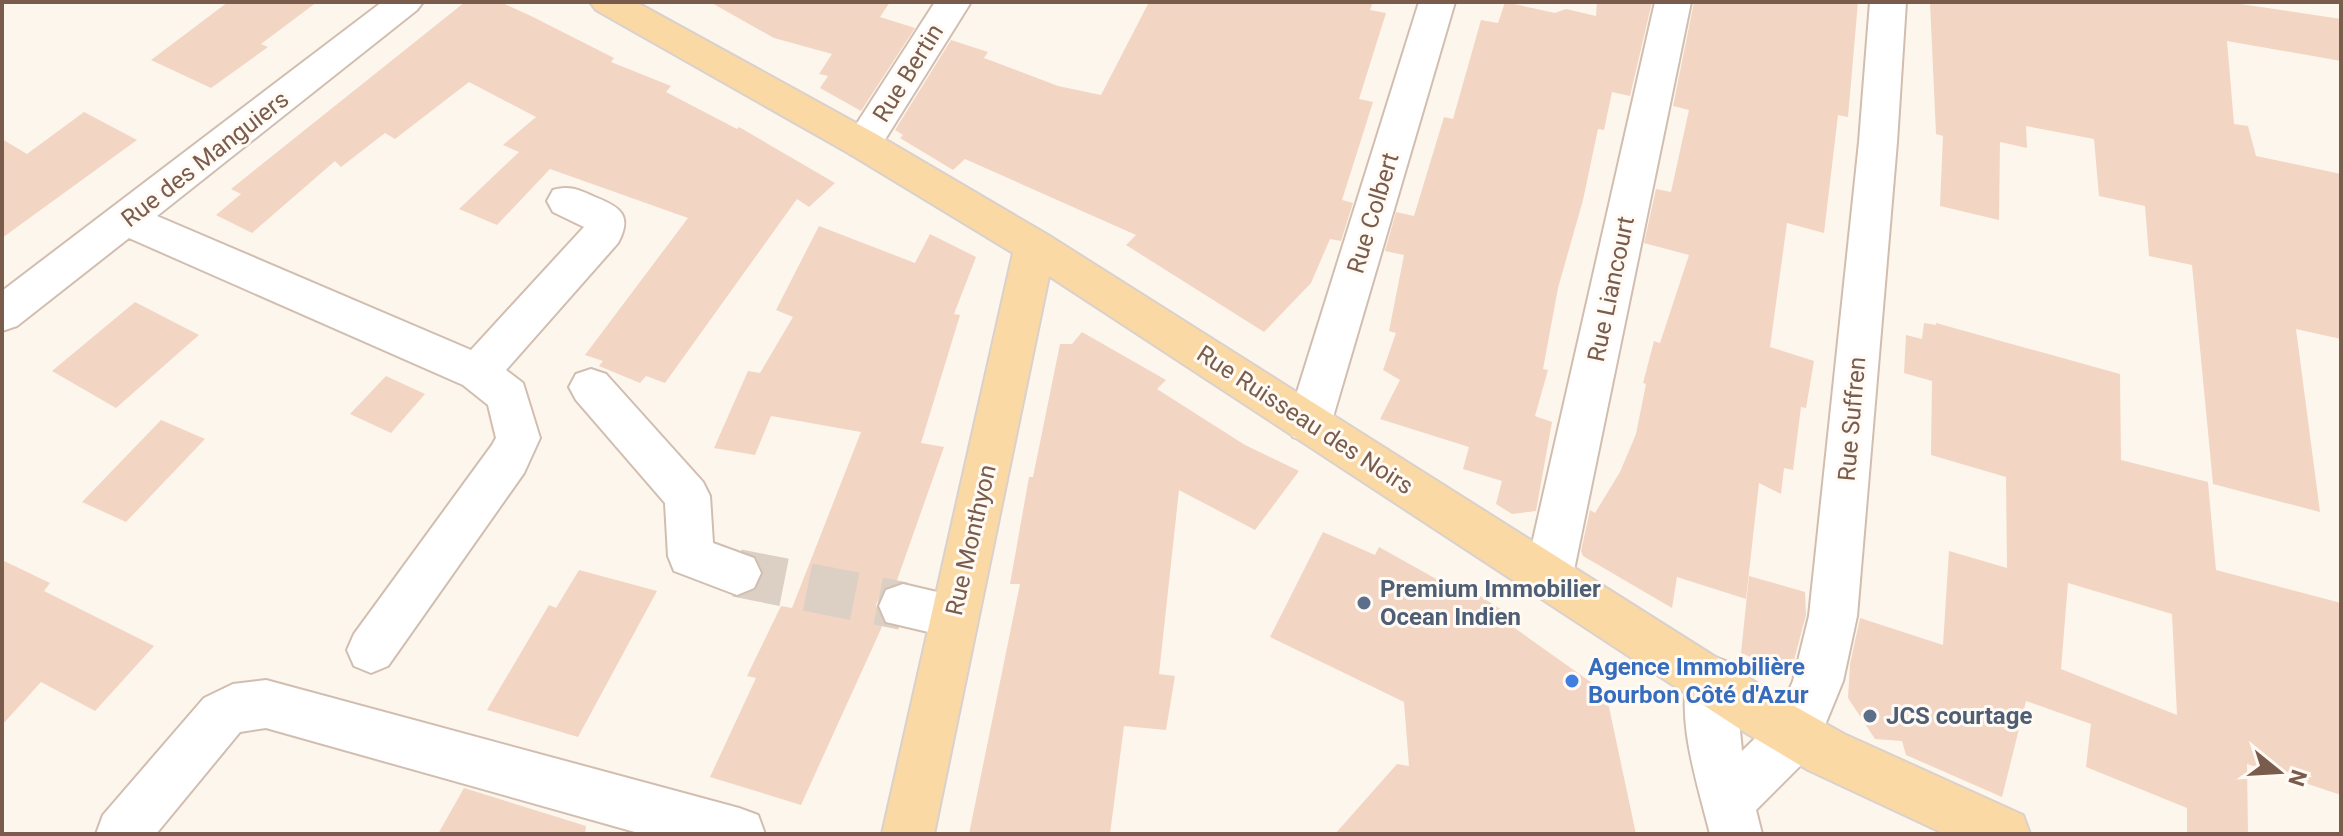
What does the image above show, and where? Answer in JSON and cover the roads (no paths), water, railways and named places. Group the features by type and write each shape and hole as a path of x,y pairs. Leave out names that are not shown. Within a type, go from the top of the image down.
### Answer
{"main road":[{"name":"Rue Ruisseau des Noirs","path":"608,2 863,144 1034,246 1826,752 2004,834"},
{"name":"Rue Monthyon","path":"908,834 1024,305 1034,246"}],"street":[{"name":"Rue des Manguiers","path":"2,314 405,2"},
{"name":"Rue Bertin","path":"863,144 953,2"},
{"name":"Rue Colbert","path":"1309,424 1437,2"},
{"name":"Rue Liancourt","path":"1549,575 1673,2"},
{"name":"Rue Suffren","path":"1731,818 1796,734 1818,681 1833,616 1877,158 1888,2"},
{"path":"478,372 604,232 604,217 567,201"},
{"path":"127,220 478,372 508,396 518,438 508,459 371,650"},
{"path":"591,387 687,496 691,556 737,573"},
{"path":"903,606 954,616"},
{"path":"1710,679 1713,738 1731,818"},
{"path":"122,834 222,715 233,708 266,704 739,834"}],"tunnel":[{"path":"737,573 903,606"}],"place":[{"name":"Premium Immobilier Ocean Indien","path":"1364,603"},
{"name":"Agence Immobilière Bourbon Côté d'Azur","path":"1572,681"},
{"name":"JCS courtage","path":"1870,716"}]}
